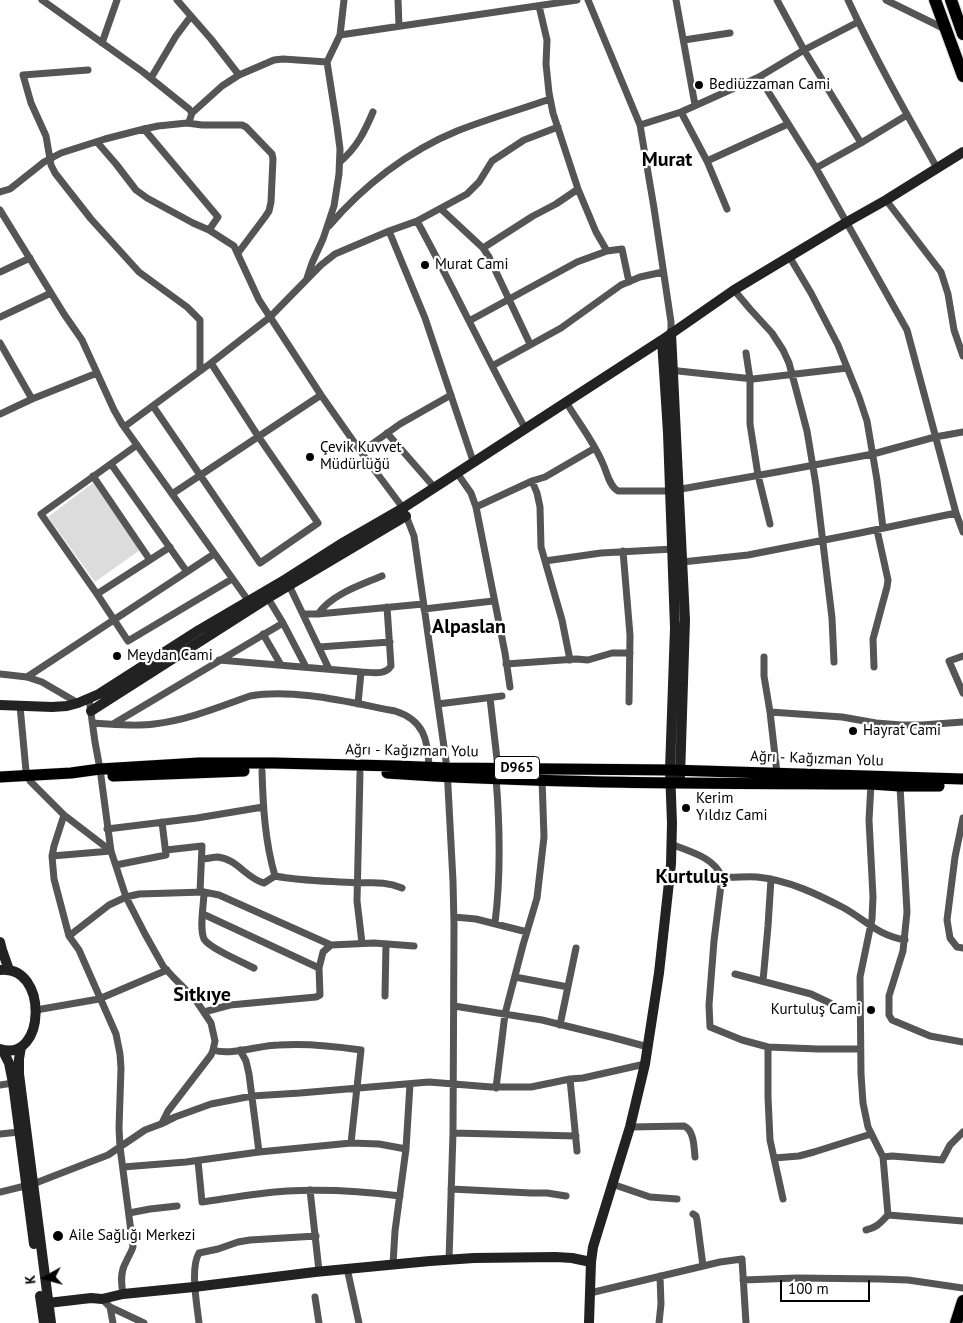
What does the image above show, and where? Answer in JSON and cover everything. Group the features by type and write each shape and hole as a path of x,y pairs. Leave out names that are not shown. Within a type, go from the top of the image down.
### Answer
{"highway":[{"path":"935,0 963,76"},
{"path":"951,0 962,30"},
{"path":"956,1323 963,1300"}],"main road":[{"name":"Ağrı - Kağızman Yolu","path":"0,777 100,772 208,763 429,768 447,773"},
{"name":"Ağrı - Kağızman Yolu","path":"100,772 145,775 262,771 497,773 676,770 963,779"},
{"path":"0,772 72,779 100,772"},
{"name":"Ağrı - Kağızman Yolu","path":"497,773 542,780 963,786"},
{"path":"0,783 28,776"}],"street":[{"path":"42,0 151,78 190,109 192,114"},
{"path":"102,43 117,0"},
{"path":"177,0 239,75"},
{"path":"306,281 334,206 340,162 337,126 327,62 340,35 344,0"},
{"path":"398,0 400,26"},
{"path":"340,35 577,0"},
{"path":"588,0 640,125 654,208 671,322 668,370 668,433 682,562 685,620 670,864 659,973 645,1064 630,1127 594,1246 591,1262 589,1323"},
{"path":"676,0 695,105"},
{"path":"777,0 804,50 861,143"},
{"path":"848,0 907,115 937,168"},
{"path":"886,0 943,24"},
{"path":"539,6 547,40 546,64 550,99 578,189 596,232 607,251"},
{"path":"151,78 176,36 191,16"},
{"path":"640,125 681,112 759,77 804,50 858,22"},
{"path":"684,40 730,33"},
{"path":"187,123 192,114 222,86 239,75 274,60 327,62"},
{"path":"88,70 23,75 31,103 46,136 53,169 106,237 139,272 187,307 200,320 200,371"},
{"path":"759,77 816,168 906,330 956,513 963,532"},
{"path":"327,229 356,197 406,158 456,132 550,99"},
{"path":"340,162 355,147 364,133 373,112"},
{"path":"681,112 707,161 727,209"},
{"path":"816,168 907,115"},
{"path":"0,192 10,189 50,159 61,154 144,129 187,123 246,126 272,154 274,162 269,211 238,254"},
{"path":"707,161 788,124"},
{"path":"124,427 270,317 321,265 335,254 389,231 417,222 441,209 467,194 480,182 492,161 524,140 558,127"},
{"path":"144,129 218,217 209,230"},
{"path":"97,142 136,190 234,246 259,300 321,394 405,512 414,536 447,773 454,917 453,1133 449,1260"},
{"path":"91,710 287,583 344,542 405,512 434,487 662,340 734,290 963,152"},
{"path":"937,168 963,158"},
{"path":"483,248 578,189"},
{"path":"886,200 940,272 948,294 954,330 962,352"},
{"path":"441,209 483,248 489,257 530,344"},
{"path":"0,210 82,340 114,410 124,427 251,605"},
{"path":"417,222 525,428"},
{"path":"389,231 425,318 474,461"},
{"path":"469,321 578,262 607,251 622,249 629,282"},
{"path":"789,256 838,344 867,421 873,454 880,529 888,580 873,639 874,667"},
{"path":"0,272 30,258"},
{"path":"492,366 561,328 621,285 640,277 663,272"},
{"path":"734,290 772,333 786,356 807,431 823,541 832,618 834,662"},
{"path":"0,318 51,293"},
{"path":"662,340 668,370"},
{"path":"0,343 32,400"},
{"path":"746,353 750,379 750,416 758,475 770,524"},
{"path":"152,406 260,563 318,523 258,436 211,363"},
{"path":"668,370 765,379 847,368"},
{"path":"0,414 97,373"},
{"path":"172,494 321,394"},
{"path":"361,452 400,424 450,395"},
{"path":"566,402 595,448 615,490 626,492 674,490 812,466 873,454 935,437 963,432"},
{"path":"387,433 434,487"},
{"path":"137,445 41,514 128,641 232,578"},
{"path":"476,507 532,481 545,477 595,448"},
{"path":"111,464 187,572"},
{"path":"457,473 470,493 476,507 510,686"},
{"path":"93,476 150,560"},
{"path":"532,481 540,507 541,547 562,620 570,660"},
{"path":"674,490 676,770"},
{"path":"682,562 748,555 956,513"},
{"path":"97,594 170,547"},
{"path":"545,561 623,551 673,549"},
{"path":"623,551 630,635 629,702"},
{"path":"27,677 214,554"},
{"path":"318,614 324,606 346,592 382,576"},
{"path":"287,583 329,668"},
{"path":"266,595 283,622 306,667"},
{"path":"303,614 387,606 424,606 493,601"},
{"path":"0,705 67,706 89,699 199,630 251,605"},
{"path":"219,660 361,672 383,672 389,669 391,663 387,606"},
{"path":"113,724 283,622"},
{"path":"263,634 281,666"},
{"path":"319,647 390,642"},
{"path":"506,664 588,660 612,653 630,653"},
{"path":"963,656 948,661 963,693"},
{"path":"764,657 764,676 770,712 776,773"},
{"path":"358,704 361,672"},
{"path":"0,674 27,677 42,682 78,703"},
{"path":"93,722 152,725 183,719 260,694 305,696 358,704 405,714 420,726 426,738 429,768"},
{"path":"438,704 502,696"},
{"path":"490,698 499,820 500,868 495,923"},
{"path":"89,699 110,851 126,897 145,934 167,970 195,999 211,1023 215,1041 213,1050 203,1067 168,1111 161,1124"},
{"path":"20,706 28,776 64,815 110,851"},
{"path":"770,712 842,717 901,725 922,726 963,722"},
{"path":"262,771 263,807 271,863 275,876"},
{"path":"360,773 358,901 362,943"},
{"path":"496,1088 506,1014 537,898 544,837 542,780"},
{"path":"866,1230 881,1224 888,1215 883,1157 871,1134 864,1102 860,1050 860,977 870,927 873,897 869,820 871,784"},
{"path":"900,786 907,912 903,951 889,996 889,1015 892,1020 930,1036 963,1042"},
{"path":"108,829 197,818 263,807"},
{"path":"64,815 52,856 54,879 69,936 79,950 116,1034 122,1068 120,1147 133,1248 123,1268 121,1282 123,1294"},
{"path":"963,818 955,857 947,920 950,938 957,947 963,948"},
{"path":"116,865 166,855 162,822"},
{"path":"671,844 710,861 722,877 714,941 709,1005 710,1027 742,1040 768,1047 860,1050"},
{"path":"166,850 202,846 204,940 254,968"},
{"path":"52,856 110,851"},
{"path":"202,859 218,857 230,861 257,882 264,883 275,876 294,880 358,883 384,882 402,888"},
{"path":"722,877 756,877 785,882 847,910 870,927 892,938 905,940"},
{"path":"763,981 771,879"},
{"path":"69,936 109,904 126,897 139,894 202,892 219,895 332,945 362,943 414,946"},
{"path":"203,914 319,968"},
{"path":"454,917 476,919 527,932"},
{"path":"0,942 5,970 18,974 26,981 36,1010 36,1021 29,1039 21,1047 10,1051 2,1050"},
{"path":"385,996 386,944"},
{"path":"204,1012 230,1005 316,997 320,995 319,968 323,952 332,945"},
{"path":"560,1025 576,948"},
{"path":"36,1010 99,998 167,970"},
{"path":"735,974 811,994 830,1003"},
{"path":"515,977 568,987"},
{"path":"454,1006 542,1020 648,1047"},
{"path":"213,1050 220,1052 280,1044 361,1050 351,1143"},
{"path":"21,1047 18,1066 44,1323"},
{"path":"768,1047 770,1140 783,1199"},
{"path":"2,1050 9,1063 13,1083 19,1132 30,1185 51,1323"},
{"path":"240,1050 247,1068 259,1152"},
{"path":"0,1192 30,1185 108,1155 145,1130 211,1104 252,1096 429,1082 496,1088 531,1088 645,1064"},
{"path":"570,1079 577,1151"},
{"path":"0,1085 13,1083"},
{"path":"393,1264 395,1231 406,1149 410,1084"},
{"path":"630,1127 688,1127 695,1157"},
{"path":"0,1134 19,1132"},
{"path":"883,1157 942,1160 950,1145 963,1132"},
{"path":"453,1133 576,1136"},
{"path":"774,1158 799,1156 871,1134"},
{"path":"123,1167 198,1161 259,1152 351,1143 380,1144 406,1149"},
{"path":"198,1161 202,1202 253,1194 310,1190 344,1190 400,1196"},
{"path":"612,1184 650,1197 677,1199"},
{"path":"451,1189 547,1193 566,1196"},
{"path":"310,1190 320,1271"},
{"path":"129,1213 177,1206"},
{"path":"693,1214 697,1220 703,1266"},
{"path":"888,1215 963,1221"},
{"path":"199,1323 194,1287 196,1263 199,1253 250,1240 316,1236"},
{"path":"48,1303 91,1298 102,1299 123,1294 393,1264 449,1260 556,1257 591,1262"},
{"path":"590,1292 720,1262 742,1259 746,1323"},
{"path":"347,1268 359,1323"},
{"path":"659,1323 661,1304 660,1276"},
{"path":"743,1280 796,1278 908,1280 963,1288"},
{"path":"316,1297 319,1323"},
{"path":"102,1299 110,1308 144,1323"},
{"path":"110,1308 114,1323"}],"shaded area":[{"path":"93,483 140,550 95,582 48,517"}],"place":[{"name":"Bediüzzaman Cami","path":"699,85"},
{"name":"Murat Cami","path":"425,265"},
{"name":"Çevik Kuvvet Müdürlüğü","path":"310,457"},
{"name":"Meydan Cami","path":"117,656"},
{"name":"Hayrat Cami","path":"853,731"},
{"name":"Kerim Yıldız Cami","path":"686,808"},
{"name":"Kurtuluş Cami","path":"871,1010"},
{"name":"Aile Sağlığı Merkezi","path":"58,1236"}],"district":[{"name":"Murat","path":"667,160"},
{"name":"Alpaslan","path":"469,627"},
{"name":"Kurtuluş","path":"692,877"},
{"name":"Sıtkıye","path":"202,995"}]}
